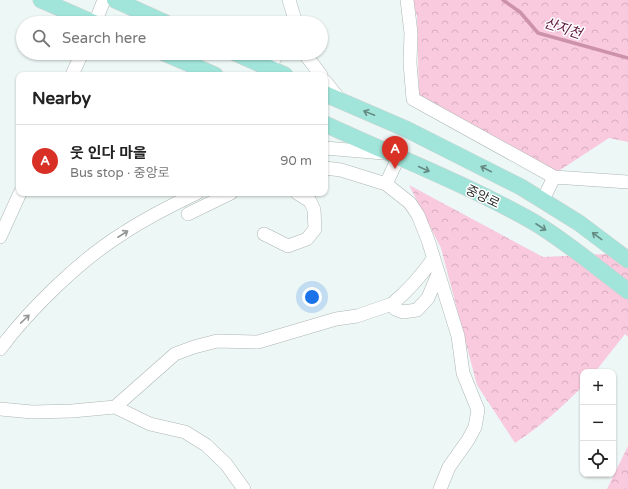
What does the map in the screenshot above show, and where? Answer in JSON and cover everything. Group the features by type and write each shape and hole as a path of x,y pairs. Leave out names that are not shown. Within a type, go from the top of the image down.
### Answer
{"main road":[{"path":"41,0 78,16"},
{"path":"115,0 150,16"},
{"path":"180,60 208,72"},
{"path":"248,60 268,71"},
{"name":"중앙로","path":"328,96 406,129 521,187 579,223 628,260"},
{"name":"중앙로","path":"328,125 393,156 482,194 533,222 564,243 628,291"}],"street":[{"path":"97,16 104,0"},
{"path":"289,0 294,16"},
{"path":"407,0 411,33 410,63 413,99 554,177 628,182"},
{"path":"73,72 79,60"},
{"path":"268,71 274,60"},
{"path":"309,60 319,72"},
{"path":"328,85 341,102"},
{"path":"328,148 393,156 386,184"},
{"path":"328,169 353,173 386,184 410,203 418,215 428,240 458,336 463,373 478,410 475,427 468,440 449,467 440,489"},
{"path":"543,200 554,177"},
{"path":"0,237 19,196"},
{"path":"173,205 185,196"},
{"path":"0,349 17,326 74,271 121,234 191,196"},
{"path":"188,214 225,196"},
{"path":"264,234 288,246 307,239 315,228 314,210 310,201 302,196"},
{"path":"115,407 175,354 194,347 217,342 258,342 336,319 357,316 392,304 409,290 433,259"},
{"path":"392,304 395,309 403,312 417,310 428,298 438,274"},
{"path":"0,409 38,412 72,411 115,407 150,424 185,432 195,438 206,445 226,464 244,489"}],"green space":[{"path":"412,0 628,0 628,142 609,138 557,172 419,97 417,16"},
{"path":"409,185 543,257 628,253 628,337 625,334 597,369 580,369 580,389 542,423 515,443 477,385 441,248"},
{"path":"628,446 628,489 607,489 613,477 616,477 616,471"}],"waterway":[{"name":"산지천","path":"503,0 520,12 538,33 628,58"}],"place":[{"name":"웃 인다 마을","path":"395,169"}]}
